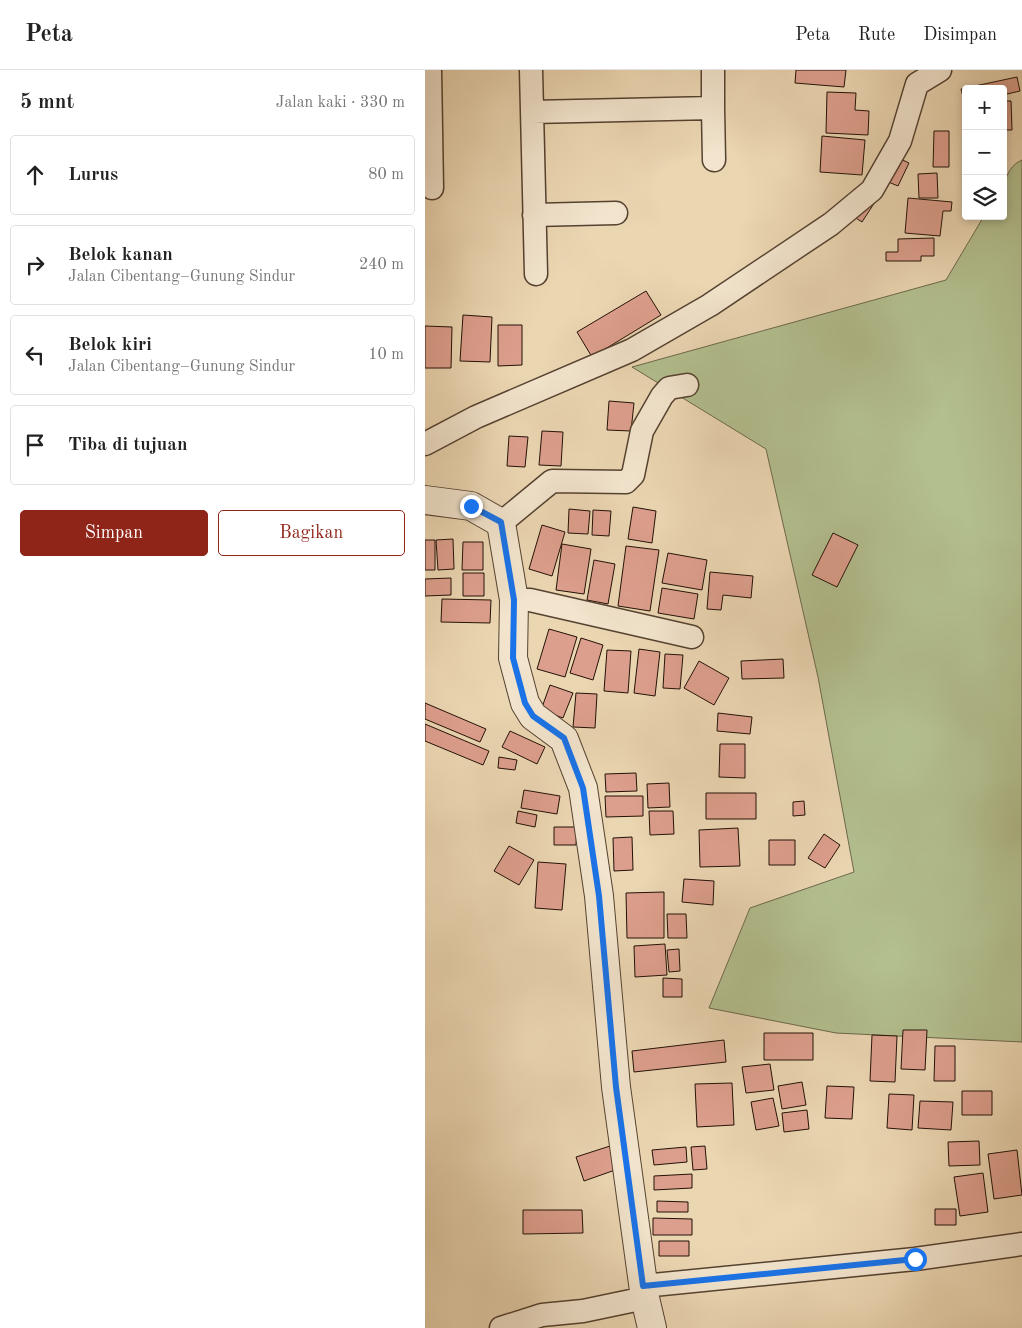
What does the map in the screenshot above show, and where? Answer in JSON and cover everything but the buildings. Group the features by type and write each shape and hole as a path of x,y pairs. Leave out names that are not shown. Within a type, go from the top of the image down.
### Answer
{"street":[{"path":"430,70 432,188"},
{"path":"531,70 535,274"},
{"path":"713,70 714,160"},
{"path":"425,444 477,417 632,350 710,305 831,224 872,190 900,141 917,84 940,70"},
{"path":"532,112 713,108"},
{"path":"534,215 616,213"},
{"path":"501,522 552,481 626,482 633,475 641,431 662,396 669,388 687,385"},
{"path":"425,500 471,506 501,522"},
{"path":"501,522 514,600 513,658 525,703 533,716 564,738 583,788 599,896 616,1087 644,1292 652,1328"},
{"path":"514,600 530,600 692,637"},
{"path":"501,1328 542,1315 583,1312 644,1292 1022,1244"}],"green space":[{"path":"1022,160 1022,1042 836,1033 709,1008 750,908 854,872 818,677 766,449 632,367 946,280 982,220 1007,220 1007,177 1015,164"}],"route":[{"path":"471,506 501,522 514,600 513,658 525,703 533,716 564,738 583,788 599,896 616,1087 643,1286 915,1259"}]}
